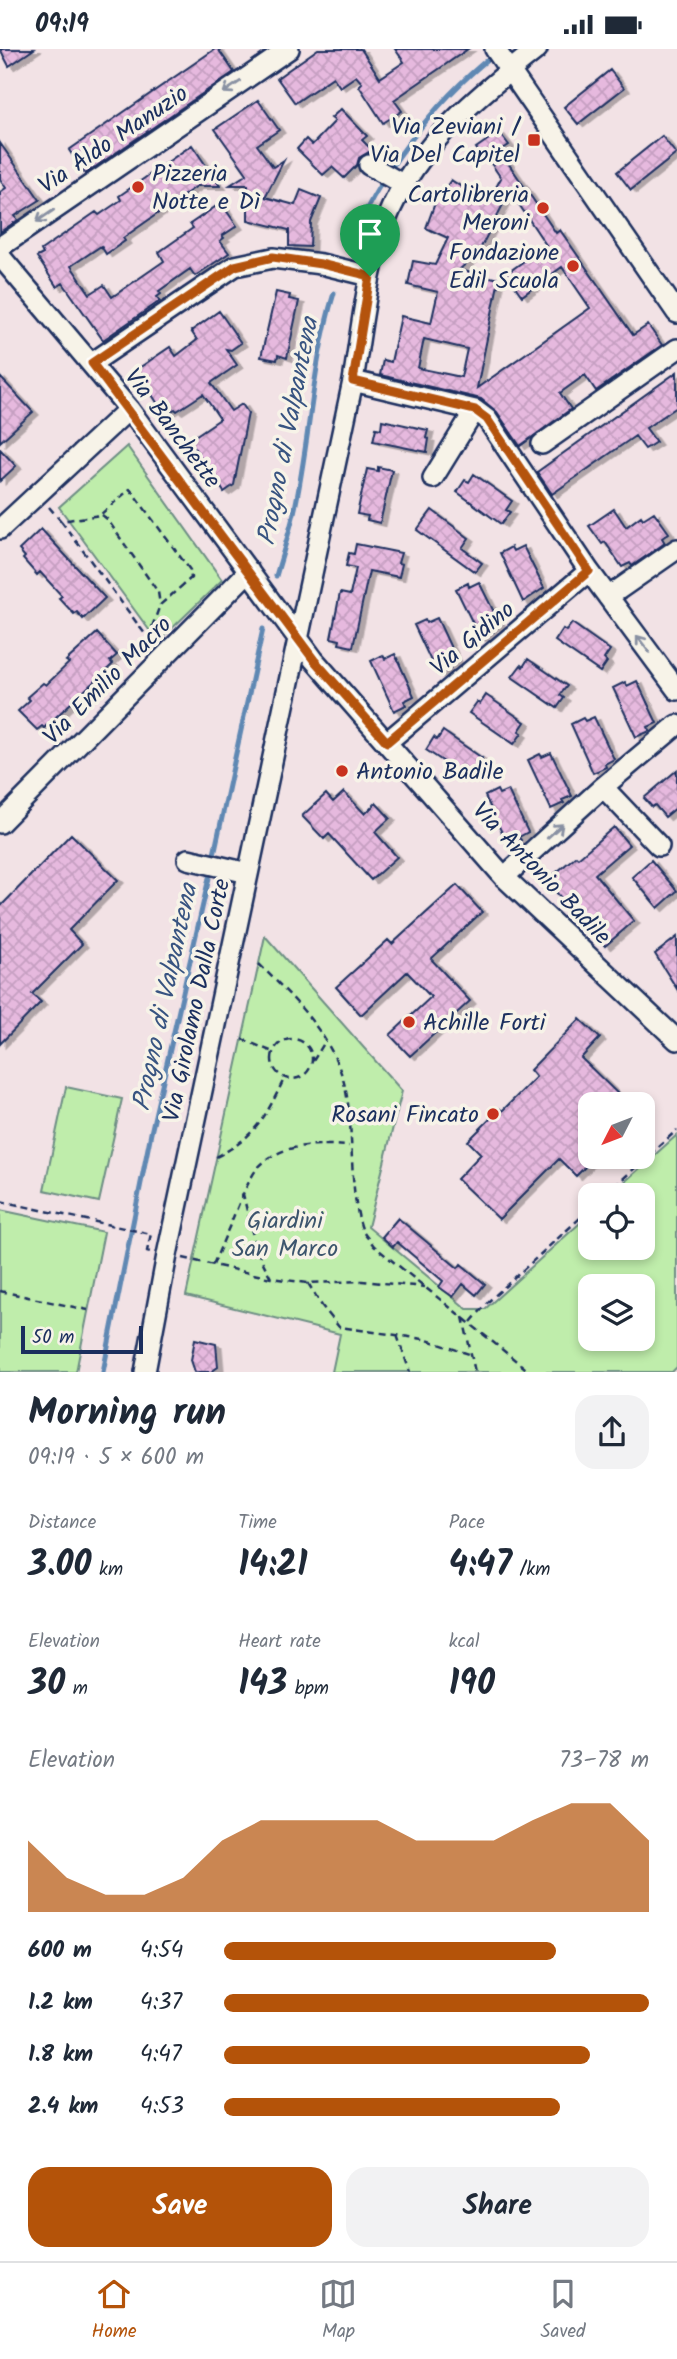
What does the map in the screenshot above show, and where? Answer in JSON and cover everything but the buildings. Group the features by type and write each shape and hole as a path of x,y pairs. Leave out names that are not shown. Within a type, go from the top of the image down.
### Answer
{"street":[{"name":"Via Aldo Manuzio","path":"0,247 289,49"},
{"name":"Via Girolamo Dalla Corte","path":"145,1372 247,873 353,381 370,276 397,181 454,120 503,60 537,49"},
{"path":"503,60 674,300"},
{"path":"369,165 397,181"},
{"name":"Via Banchette","path":"0,255 129,409 297,638"},
{"path":"92,363 235,266 273,257 321,264 370,276"},
{"path":"542,443 677,349"},
{"path":"353,381 475,410 487,419 589,571 677,690"},
{"path":"0,529 129,409"},
{"path":"433,478 475,410"},
{"path":"608,597 677,549"},
{"name":"Via Emilio Macro","path":"0,823 249,571"},
{"name":"Via Gidino","path":"387,742 589,571"},
{"name":"Via Antonio Badile","path":"297,638 504,877 677,1040"},
{"path":"504,877 603,787 677,725"},
{"path":"603,787 659,846"},
{"path":"188,859 247,873"}],"path":[{"path":"61,521 100,515 130,489 190,570 191,578 160,605"},
{"path":"38,494 163,658"},
{"path":"100,515 107,519 158,592 160,605 148,638"},
{"path":"259,964 299,1003 326,1040 336,1059 344,1083 356,1202 362,1231 374,1246 463,1315 530,1372"},
{"path":"313,1061 306,1043 293,1038 281,1042 273,1052 276,1072 285,1077 302,1077 307,1073 326,1040"},
{"path":"242,1039 273,1052"},
{"path":"216,1157 236,1147 259,1127 285,1077"},
{"path":"618,1183 677,1130"},
{"path":"213,1265 257,1168 282,1151 314,1144 351,1146"},
{"path":"243,1194 256,1249 271,1278"},
{"path":"0,1201 151,1234 147,1251 151,1252"},
{"path":"471,1322 489,1301 578,1220"},
{"path":"183,1258 271,1278 308,1283 362,1281 427,1287"},
{"path":"308,1283 339,1327 424,1339 472,1355"},
{"path":"0,1291 88,1310"},
{"path":"463,1315 475,1372"},
{"path":"397,1335 410,1372"}],"green space":[{"path":"127,446 222,580 158,642 59,507"},
{"name":"Giardini San Marco","path":"265,936 402,1091 368,1227 467,1309 485,1309 578,1225 578,1260 655,1260 655,1183 623,1183 639,1169 655,1169 655,1155 677,1135 677,1367 672,1372 332,1372 340,1334 186,1296"},
{"path":"66,1087 122,1099 99,1202 44,1190"},
{"path":"0,1210 104,1232 76,1372 0,1372"}],"waterway":[{"name":"Progno di Valpantena","path":"349,249 374,195 409,143 449,95 493,55"},
{"name":"Progno di Valpantena","path":"276,576 294,513 321,347 334,293"},
{"name":"Progno di Valpantena","path":"213,859 263,629"},
{"name":"Progno di Valpantena","path":"103,1372 151,1133 211,869"}],"place":[{"name":"Via Zeviani / Via Del Capitel","path":"534,140"},
{"name":"Pizzeria Notte e Dì","path":"138,187"},
{"name":"Cartolibreria Meroni","path":"543,208"},
{"name":"Fondazione Edil Scuola","path":"573,266"},
{"name":"Antonio Badile","path":"342,771"},
{"name":"Achille Forti","path":"409,1022"},
{"name":"Rosani Fincato","path":"493,1114"}],"route":[{"path":"273,257 321,264 370,276 353,381 475,410 487,419 589,571 387,742 314,660 92,363 235,266 273,257"}]}
